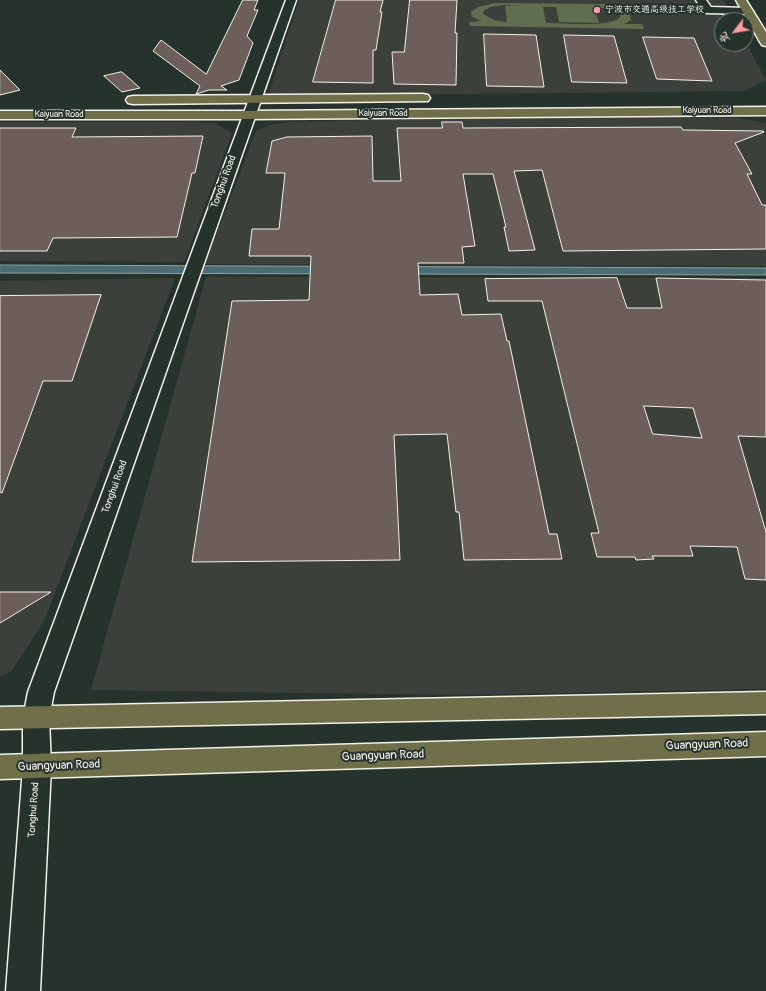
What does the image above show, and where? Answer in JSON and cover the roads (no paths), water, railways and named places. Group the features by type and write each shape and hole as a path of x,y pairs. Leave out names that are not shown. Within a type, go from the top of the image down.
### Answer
{"main road":[{"path":"741,0 766,42"},
{"name":"Kaiyuan Road","path":"0,115 251,107 438,98"},
{"name":"Kaiyuan Road","path":"119,100 251,107 766,111"},
{"path":"0,718 766,703"},
{"name":"Guangyuan Road","path":"0,767 766,744"}],"street":[{"name":"Tonghui Road","path":"23,991 37,767 36,718 41,692 290,0"},
{"path":"701,0 707,10 747,11"},
{"path":"718,0 724,11"}],"water":[{"path":"0,265 766,268 766,275 0,273"}],"place":[{"name":"宁波市交通高级技工学校","path":"597,10"}]}
